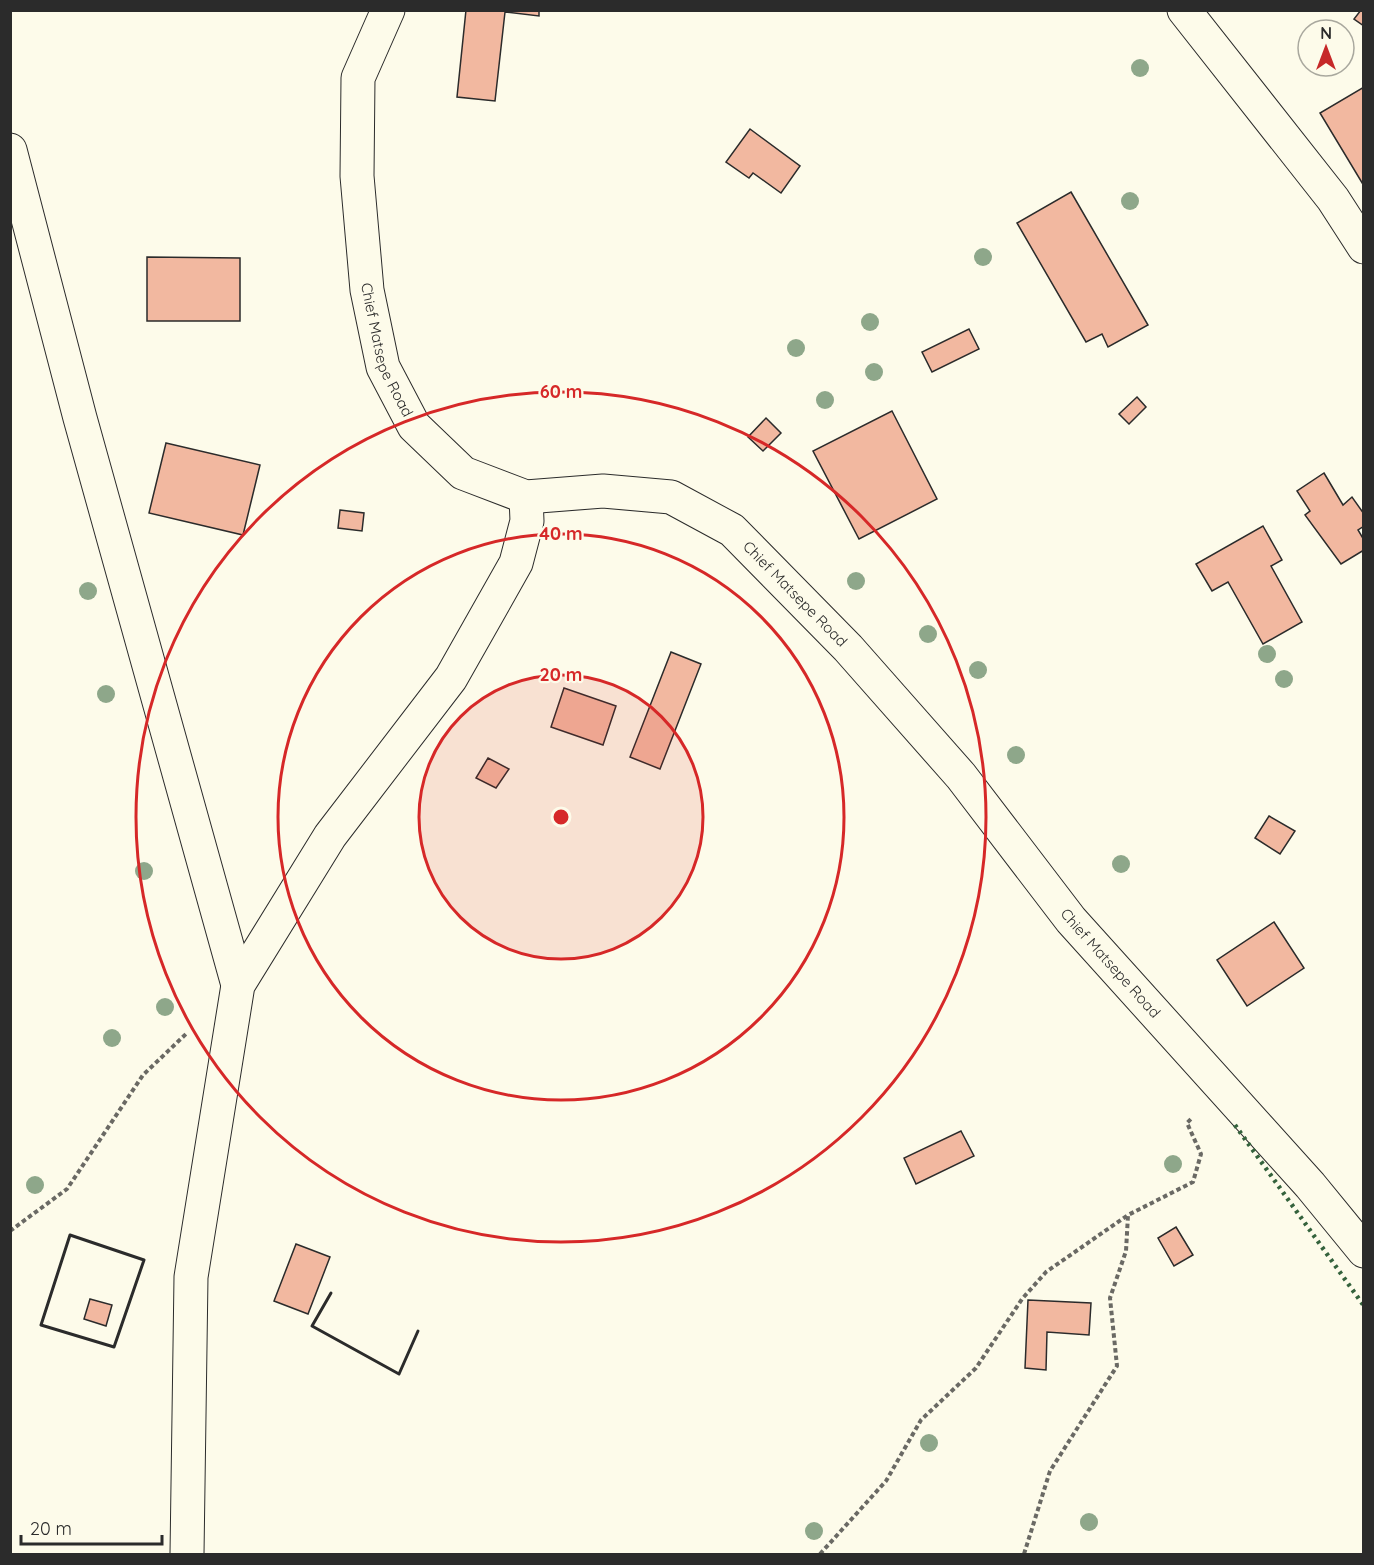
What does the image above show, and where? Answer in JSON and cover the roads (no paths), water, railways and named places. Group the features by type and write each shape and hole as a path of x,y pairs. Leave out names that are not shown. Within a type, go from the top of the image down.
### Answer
{"street":[{"name":"Chief Matsepe Road","path":"388,10 358,78 357,176 367,290 383,367 414,426 463,472 526,497 603,491 671,497 732,530 848,648 961,776 1071,920 1310,1185 1364,1251"},
{"path":"1184,10 1333,199 1364,248"},
{"path":"10,150 80,418 238,985"},
{"path":"187,1554 191,1277 238,985 330,836 451,678 516,563 527,521 526,497"}]}
